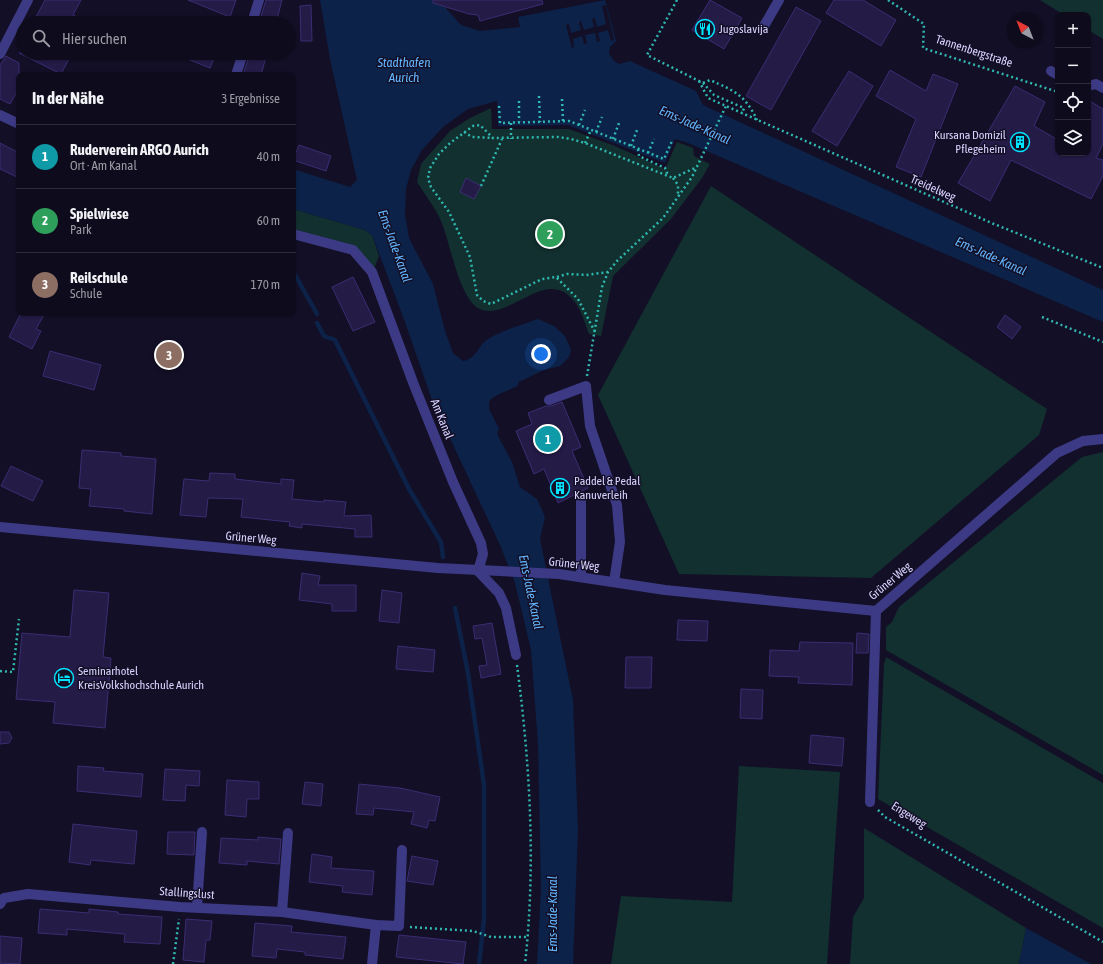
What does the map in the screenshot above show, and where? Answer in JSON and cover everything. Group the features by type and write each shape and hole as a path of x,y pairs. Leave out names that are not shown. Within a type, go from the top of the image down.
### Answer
{"street":[{"path":"20,16 28,0"},
{"path":"254,16 259,0"},
{"path":"764,26 779,0"},
{"path":"0,54 16,23"},
{"path":"237,72 241,60"},
{"path":"1091,85 1096,84 1103,88"},
{"path":"0,115 16,123"},
{"name":"Am Kanal","path":"296,235 353,250 372,272 453,482 481,544 483,554 478,571"},
{"path":"550,400 586,386 590,426 617,505 620,542 614,582"},
{"name":"Grüner Weg","path":"0,527 478,571 559,574 665,590 876,611 1057,453 1083,441 1103,439"},
{"path":"581,499 581,577"},
{"path":"478,571 499,593 506,608 516,655"},
{"path":"870,802 876,611"},
{"path":"197,907 202,832"},
{"path":"282,912 288,833"},
{"path":"400,926 402,850"},
{"name":"Stallingslust","path":"0,904 4,898 28,894 180,906 282,912 376,925 400,926"},
{"path":"372,964 376,925"}],"path":[{"name":"Treidelweg","path":"677,0 647,55 698,81 714,95 744,108 742,114"},
{"name":"Tannenbergstraße","path":"888,0 924,24 923,48 1055,91"},
{"name":"Treidelweg","path":"703,84 710,80 744,98 750,105 757,120"},
{"name":"Treidelweg","path":"698,81 708,98 742,114 994,224 1103,268"},
{"path":"539,96 540,122"},
{"path":"562,99 563,121"},
{"path":"519,101 519,122"},
{"path":"499,106 500,123 569,121 664,160 672,141"},
{"path":"586,386 602,287 608,272 617,261 663,218 677,199 702,160 726,106"},
{"path":"579,125 585,110"},
{"path":"596,132 602,117"},
{"path":"511,122 511,139"},
{"path":"613,139 619,123"},
{"path":"493,138 480,125 473,126 439,154 430,168 428,178 431,187 449,212 470,257 477,295 483,301 491,304 542,279 567,274 586,275 608,272"},
{"path":"585,143 592,130"},
{"path":"631,146 637,130"},
{"path":"464,132 472,137 502,139 558,137 585,143 673,178 678,185 679,192 677,199"},
{"path":"648,153 654,138"},
{"path":"481,186 502,139"},
{"path":"638,149 639,156 665,168 668,172 666,176"},
{"path":"673,178 697,167"},
{"path":"556,277 578,299 594,332"},
{"path":"1042,317 1103,342"},
{"path":"0,671 13,672 19,619"},
{"path":"516,655 527,736 529,774 530,915 525,964"},
{"name":"Engeweg","path":"870,802 886,817 1103,942"},
{"path":"173,964 180,906"},
{"path":"400,926 477,932 488,936 528,937"}],"green space":[{"path":"1040,0 1103,0 1103,39 1091,32 1091,12 1059,12"},
{"path":"491,108 492,129 569,129 615,146 665,169 677,142 693,148 694,156 710,164 702,178 671,219 613,276 601,336 589,334 581,312 574,301 563,292 552,289 540,291 503,308 491,311 480,309 466,294 456,269 439,216 417,182 421,164 450,131 470,118"},
{"path":"711,186 1047,409 1039,435 871,578 679,574 598,395"},
{"path":"296,210 365,230 372,235 379,256 374,269 364,255 352,245 296,230"},
{"path":"1103,452 1103,775 886,650 886,627 892,622 899,607 1082,457"},
{"path":"886,657 1103,783 1103,928 878,799 884,664"},
{"path":"739,766 840,772 827,964 611,964 621,896 732,902"},
{"path":"864,828 1026,928 1019,964 850,964 853,917 864,898"}],"water":[{"path":"320,0 433,0 444,6 461,25 480,31 520,27 518,17 605,0 616,41 610,47 609,53 614,61 619,64 630,61 696,91 703,105 1103,290 1103,322 688,143 675,139 665,163 568,125 498,126 497,101 468,109 443,127 422,150 411,170 406,189 405,214 409,238 433,284 445,331 453,353 463,361 468,360 488,339 506,330 538,319 554,326 565,336 571,350 569,357 560,366 544,370 519,382 518,386 494,397 490,404 499,428 497,434 512,462 520,487 537,499 545,517 540,539 573,700 578,829 573,964 537,964 541,890 538,744 531,650 515,583 500,545 432,400 405,322 372,235 365,230 296,210 296,170 350,187 357,180 330,59"},
{"path":"1026,928 1091,964 1019,964"}],"pier":[{"path":"606,5 614,40 611,41 608,30 598,33 600,41 597,42 595,33 585,35 587,44 584,44 582,36 573,39 574,47 572,48 566,25 569,24 571,33 581,30 579,22 581,21 584,30 594,27 592,19 595,18 597,27 606,24 602,6"},
{"path":"552,368 521,384 519,387 493,399 491,408 501,427 499,428 489,409 489,402 492,398 518,386 519,382"}],"building":[{"path":"45,0 81,0 73,15 75,16 37,16"},
{"path":"188,0 236,0 230,16"},
{"path":"266,0 282,0 278,16 261,16"},
{"path":"433,0 542,0 543,4 480,21 478,15 469,14 433,3"},
{"path":"710,0 742,18 724,49 692,30"},
{"path":"834,0 863,0 896,20 881,46 826,13"},
{"path":"311,5 312,41 301,41 300,6"},
{"path":"796,7 821,21 771,110 746,96"},
{"path":"6,56 19,63 19,72 16,72 16,93 10,104 0,99 0,65"},
{"path":"33,60 68,60 62,72 57,72"},
{"path":"190,60 213,60 210,68"},
{"path":"248,60 265,60 262,72 244,72"},
{"path":"890,70 926,91 933,74 958,84 921,177 896,167 916,119 876,96"},
{"path":"849,71 873,86 837,146 812,131"},
{"name":"Kursana Domizil Pflegeheim","path":"1015,86 1045,102 1034,126 1055,138 1055,156 1091,156 1091,102 1103,109 1103,144 1096,158 1103,160 1103,176 1091,199 1011,160 990,201 958,183"},
{"path":"0,143 16,151 16,177 0,169"},
{"path":"299,145 331,156 326,171 296,161 296,152"},
{"path":"466,178 481,186 474,199 460,192"},
{"path":"353,277 375,322 353,331 332,287"},
{"path":"1005,315 1021,327 1012,339 997,327"},
{"path":"20,316 43,316 36,329 41,331 32,349 9,337"},
{"path":"50,351 101,365 94,390 43,376"},
{"path":"562,402 581,447 572,451 588,488 558,503 544,469 534,474 516,431 532,424 528,413"},
{"path":"82,450 121,453 121,456 156,459 152,514 124,511 124,509 89,506 91,489 79,488"},
{"path":"11,466 43,481 33,501 1,486"},
{"path":"210,473 235,474 235,479 281,484 281,479 294,480 292,499 324,502 324,500 346,502 344,516 371,515 372,537 355,537 355,529 302,524 302,528 289,526 290,522 241,517 243,499 208,498 206,517 180,515 184,479 209,481"},
{"path":"302,573 320,576 318,585 356,585 356,611 332,611 332,604 299,600"},
{"name":"Seminarhotel KreisVolkshochschule Aurich","path":"74,590 109,593 103,657 111,658 105,728 53,723 55,702 16,699 22,633 70,637"},
{"path":"382,590 402,593 399,623 379,621"},
{"path":"678,620 708,621 707,641 677,640"},
{"path":"492,623 501,674 481,678 479,666 487,665 482,638 475,639 473,626"},
{"path":"857,633 869,634 868,653 856,653"},
{"path":"800,642 853,643 852,685 798,683 799,677 769,676 770,650 799,651"},
{"path":"398,646 435,650 433,672 396,669"},
{"path":"626,657 652,657 651,688 625,688"},
{"path":"741,689 763,690 762,719 740,718"},
{"path":"0,732 9,732 12,738 9,743 0,744"},
{"path":"811,735 844,738 842,766 809,763"},
{"path":"78,766 104,768 103,771 143,774 141,797 77,791"},
{"path":"165,769 200,771 199,786 186,785 185,801 163,800"},
{"path":"227,780 259,782 259,799 247,799 246,817 225,815"},
{"path":"305,782 323,784 321,806 302,804"},
{"path":"359,784 400,788 440,797 435,821 429,820 427,828 411,824 414,812 374,808 373,815 356,814"},
{"path":"73,824 137,831 134,864 91,860 90,865 69,862"},
{"path":"168,832 195,832 194,855 167,854"},
{"path":"258,837 281,839 279,864 247,861 247,865 219,863 221,838 258,840"},
{"path":"312,854 332,857 331,868 374,871 372,895 342,892 343,886 309,882"},
{"path":"412,856 438,861 433,885 407,881"},
{"path":"40,909 89,913 89,909 118,912 118,914 162,917 160,944 124,942 125,934 67,929 67,935 38,933"},
{"path":"186,919 212,921 210,940 206,940 204,962 183,960"},
{"path":"255,923 292,926 291,932 346,937 343,959 305,955 305,952 277,949 276,958 252,956"},
{"path":"399,935 466,942 463,964 396,957"},
{"path":"0,936 22,938 20,964 0,963"}],"waterway":[{"path":"296,277 317,314"},
{"path":"317,323 324,336 335,340 409,489 441,542 443,557"},
{"path":"455,608 468,673 484,785 484,919 479,964"}],"place":[{"name":"Jugoslavija","path":"705,29"},
{"name":"Kursana Domizil Pflegeheim","path":"1020,142"},
{"name":"Spielwiese","path":"550,234"},
{"name":"Reilschule","path":"169,355"},
{"name":"Ruderverein ARGO Aurich","path":"548,439"},
{"name":"Paddel & Pedal Kanuverleih","path":"560,488"},
{"name":"Seminarhotel KreisVolkshochschule Aurich","path":"64,678"}],"water label":[{"name":"Stadthafen Aurich","path":"404,70"},
{"name":"Ems-Jade-Kanal","path":"695,125"},
{"name":"Ems-Jade-Kanal","path":"395,246"},
{"name":"Ems-Jade-Kanal","path":"991,256"},
{"name":"Ems-Jade-Kanal","path":"531,592"},
{"name":"Ems-Jade-Kanal","path":"552,914"}]}
